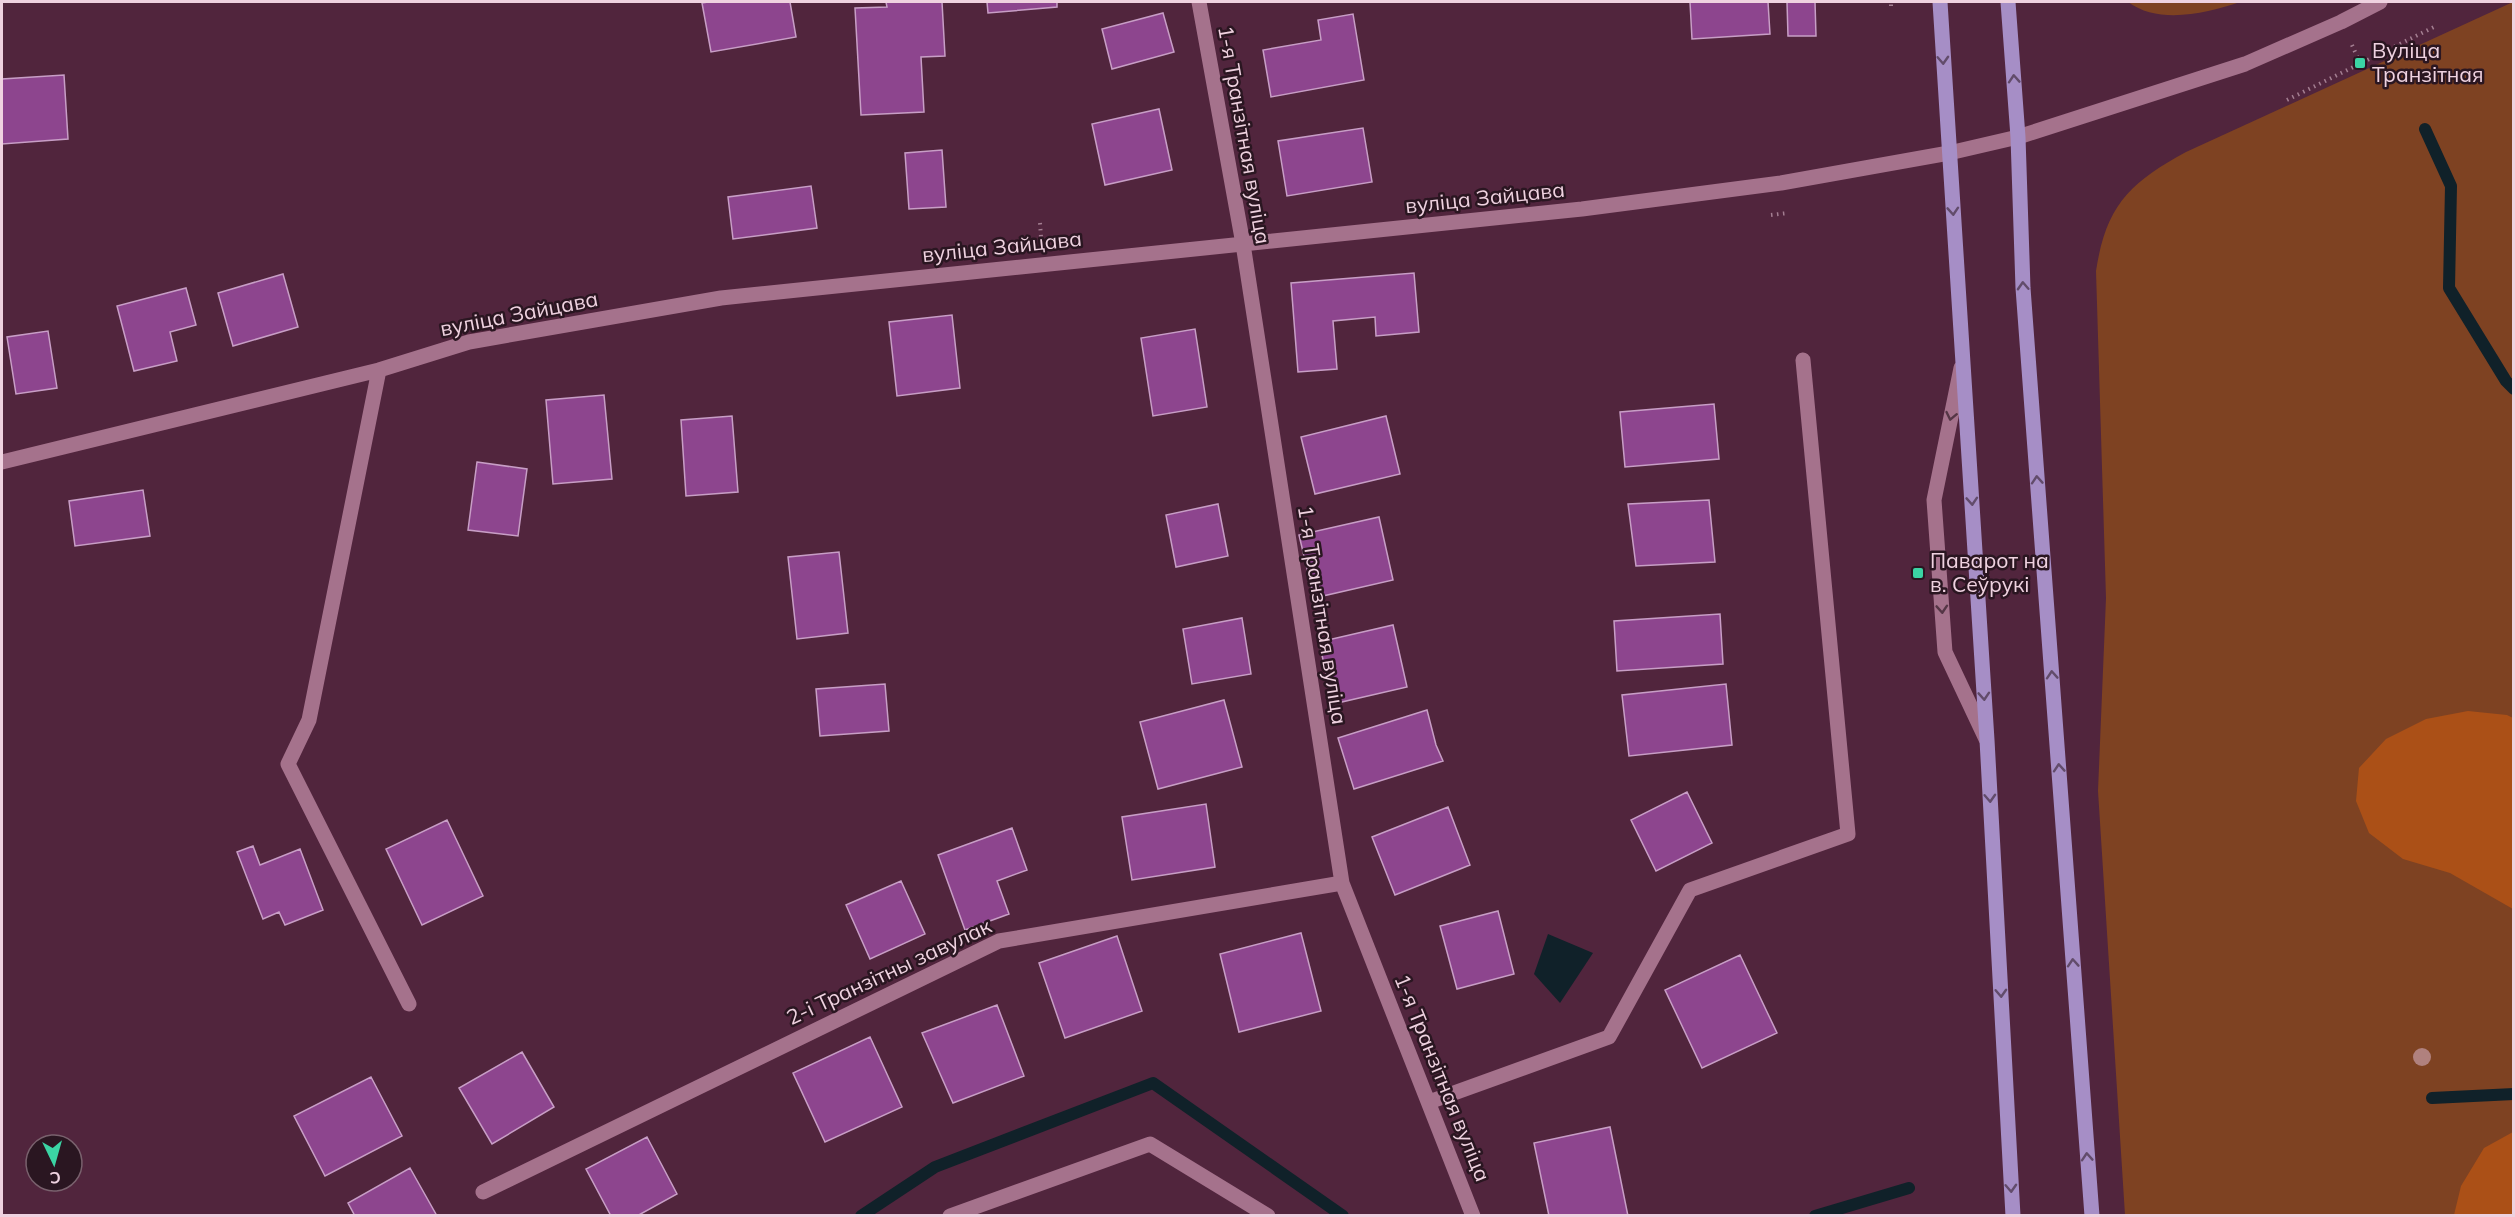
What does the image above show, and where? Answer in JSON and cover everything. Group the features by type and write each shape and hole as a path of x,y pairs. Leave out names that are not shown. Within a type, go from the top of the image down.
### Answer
{"main road":[{"path":"1940,2 1987,740 2013,1215"},
{"path":"2008,2 2018,137 2024,300 2091,1215"}],"street":[{"name":"1-я Транзітная вуліца","path":"1198,2 1243,244 1342,883 1473,1215"},
{"name":"вуліца Зайцава","path":"2,462 379,370 469,342 721,298 1629,203 1781,183 1949,153 2018,137 2245,64 2341,22 2380,2"},
{"path":"1963,359 1934,500 1945,652 1987,740"},
{"path":"1429,1102 1609,1036 1690,890 1848,834 1803,360"},
{"path":"379,370 309,720 288,764 409,1004"},
{"name":"2-і Транзітны завулак","path":"483,1192 999,941 1342,883"},
{"path":"950,1215 1150,1144 1268,1215"}],"path":[{"path":"2287,100 2434,27"},
{"path":"1765,215 1788,213"}],"shaded area":[{"path":"2128,2 2240,2 2198,13 2168,15 2140,9"},
{"path":"2513,2 2513,1215 2125,1215 2098,791 2106,598 2096,271 2106,229 2123,199 2135,186 2166,163"},
{"path":"2468,711 2507,715 2513,718 2513,909 2450,873 2403,859 2369,833 2356,801 2359,768 2386,739 2426,719"},
{"path":"2513,1132 2513,1215 2454,1215 2461,1186 2484,1148"}],"water":[{"path":"1548,934 1593,953 1560,1003 1534,974"}],"building":[{"path":"790,2 796,37 711,52 702,3"},
{"path":"886,2 942,2 945,56 921,57 924,112 861,115 855,8 887,7"},
{"path":"987,2 1057,2 1057,7 988,13"},
{"path":"1690,2 1768,2 1770,34 1692,39"},
{"path":"1787,2 1815,2 1816,36 1788,36"},
{"path":"1163,13 1174,52 1112,69 1102,29"},
{"path":"1353,14 1364,80 1271,97 1263,50 1321,40 1318,20"},
{"path":"64,75 68,139 2,144 2,79"},
{"path":"1159,109 1172,170 1105,185 1092,124"},
{"path":"1363,128 1372,182 1287,196 1278,141"},
{"path":"942,150 946,207 909,209 905,153"},
{"path":"811,186 817,228 733,239 728,197"},
{"path":"1414,273 1419,332 1376,336 1375,317 1333,321 1337,369 1298,372 1291,283"},
{"path":"283,274 298,327 233,346 218,293"},
{"path":"186,288 196,325 170,332 177,361 134,371 117,306"},
{"path":"952,315 960,388 897,396 889,322"},
{"path":"1195,329 1207,407 1153,416 1141,338"},
{"path":"48,331 57,388 16,394 7,337"},
{"path":"604,395 612,479 553,484 546,400"},
{"path":"1714,404 1719,459 1625,467 1620,412"},
{"path":"732,416 738,492 686,496 681,420"},
{"path":"1386,416 1400,474 1315,494 1301,437"},
{"path":"477,462 527,469 518,536 468,530"},
{"path":"143,490 150,536 75,546 69,501"},
{"path":"1709,500 1715,562 1636,566 1628,504"},
{"path":"1218,504 1228,556 1176,567 1166,515"},
{"path":"1379,517 1393,580 1314,598 1299,535"},
{"path":"839,552 848,633 797,639 788,557"},
{"path":"1720,614 1723,664 1617,671 1614,621"},
{"path":"1242,618 1251,674 1192,684 1183,629"},
{"path":"1393,625 1407,687 1333,704 1319,642"},
{"path":"885,684 889,731 820,736 816,689"},
{"path":"1726,684 1732,745 1629,756 1622,695"},
{"path":"1224,700 1242,767 1158,789 1140,722"},
{"path":"1427,710 1436,745 1443,761 1354,789 1338,738"},
{"path":"1687,792 1712,843 1656,871 1631,820"},
{"path":"1206,804 1215,867 1132,880 1122,817"},
{"path":"1448,807 1470,865 1395,895 1372,837"},
{"path":"447,820 483,896 422,925 386,849"},
{"path":"1012,828 1027,870 997,881 1009,914 965,930 938,855"},
{"path":"253,846 260,865 300,849 323,910 285,925 279,912 263,919 237,852"},
{"path":"901,881 925,934 870,959 846,905"},
{"path":"1498,911 1514,974 1457,989 1440,926"},
{"path":"1301,933 1321,1011 1239,1032 1220,954"},
{"path":"1117,936 1142,1011 1065,1038 1039,963"},
{"path":"1740,955 1777,1033 1702,1068 1665,990"},
{"path":"997,1005 1024,1076 953,1103 922,1033"},
{"path":"870,1037 902,1107 825,1142 793,1073"},
{"path":"522,1052 554,1107 492,1144 459,1088"},
{"path":"371,1077 402,1136 325,1176 294,1116"},
{"path":"1610,1127 1628,1216 1549,1216 1534,1143"},
{"path":"647,1137 677,1194 637,1216 611,1216 586,1169"},
{"path":"410,1168 437,1216 355,1216 348,1203"}],"waterway":[{"path":"2425,129 2451,186 2449,288 2506,381 2514,389"},
{"path":"861,1216 935,1167 1153,1083 1343,1216"},
{"path":"2432,1098 2514,1094"},
{"path":"1815,1216 1909,1188"}],"place":[{"name":"Вуліца Транзітная","path":"2360,63"},
{"name":"Паварот на в. Сеўрукі","path":"1918,573"}]}
